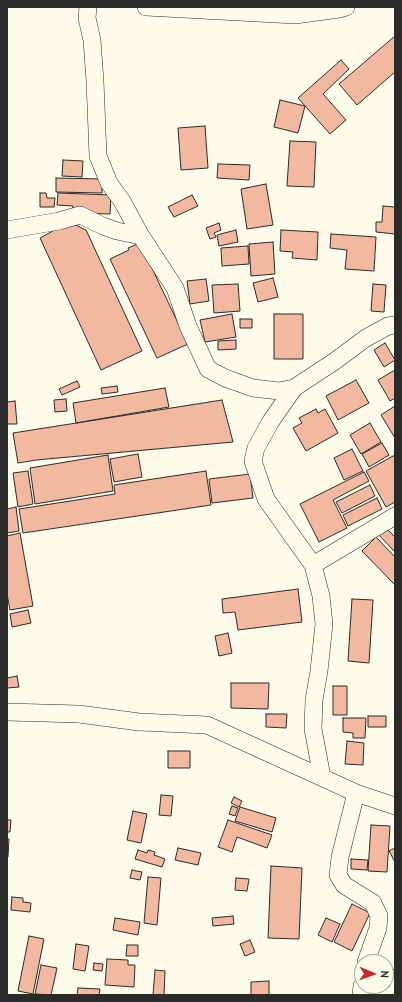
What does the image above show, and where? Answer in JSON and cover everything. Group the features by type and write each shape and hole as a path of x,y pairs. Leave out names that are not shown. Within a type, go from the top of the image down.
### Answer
{"street":[{"path":"88,7 87,18 92,40 95,81 98,156 109,183 122,201 141,236 175,288 188,326 208,369 226,378 253,388 279,391 294,388"},
{"path":"146,7 295,15 346,7"},
{"path":"7,230 80,216 103,226 141,236"},
{"path":"322,778 313,729 314,700 324,624 321,596 313,565 266,499 253,461 256,448 271,421 294,388 335,361 366,338 388,326 395,325"},
{"path":"313,565 395,516"},
{"path":"7,712 79,714 139,722 207,726 356,793 395,806"},
{"path":"356,793 340,857 338,875 344,885 373,903 379,916 378,928 369,954"}],"building":[{"path":"395,36 395,72 357,105 339,84"},
{"path":"341,60 349,69 323,94 346,120 330,134 298,98"},
{"path":"280,100 305,106 298,133 274,127"},
{"path":"205,126 208,168 181,170 178,128"},
{"path":"290,141 316,142 314,187 287,186"},
{"path":"63,160 83,161 82,177 62,176"},
{"path":"218,164 250,165 249,180 217,178"},
{"path":"56,178 102,179 102,193 56,192"},
{"path":"266,184 273,225 247,229 241,189"},
{"path":"40,193 46,193 47,198 55,198 54,207 40,207"},
{"path":"58,193 111,195 110,214 72,213 73,206 57,205"},
{"path":"192,195 198,206 174,217 168,207"},
{"path":"383,206 395,207 395,234 376,232 376,222 382,222"},
{"path":"69,222 86,230 142,351 101,370 40,238"},
{"path":"219,223 221,230 214,233 216,237 210,239 206,228"},
{"path":"236,230 238,242 219,246 217,235"},
{"path":"281,230 318,232 317,260 292,258 293,252 280,251"},
{"path":"331,234 376,237 374,271 345,269 347,250 330,248"},
{"path":"273,242 275,274 251,276 249,244"},
{"path":"140,243 188,344 157,358 110,259 129,250 128,248"},
{"path":"248,246 249,264 222,266 221,248"},
{"path":"273,278 278,297 258,302 253,283"},
{"path":"206,279 209,301 190,304 187,281"},
{"path":"238,284 240,311 214,313 212,285"},
{"path":"373,284 386,285 384,312 371,311"},
{"path":"232,314 236,337 205,342 200,320"},
{"path":"274,314 303,314 303,359 274,359"},
{"path":"240,319 252,319 252,328 240,328"},
{"path":"236,340 236,349 218,350 218,341"},
{"path":"385,343 395,360 384,367 374,350"},
{"path":"395,370 395,398 390,401 378,380"},
{"path":"356,380 369,403 338,420 326,396"},
{"path":"77,381 80,387 62,395 59,389"},
{"path":"117,386 118,392 102,394 101,388"},
{"path":"165,388 169,407 76,423 73,403"},
{"path":"66,399 67,411 55,412 54,400"},
{"path":"222,400 233,442 36,460 18,463 13,433"},
{"path":"15,401 17,424 7,424 7,402"},
{"path":"395,406 395,438 381,415"},
{"path":"316,409 318,413 325,409 338,433 306,451 293,428 302,423 299,418"},
{"path":"370,423 381,442 361,454 350,435"},
{"path":"382,443 389,455 369,467 362,454"},
{"path":"352,449 363,471 344,480 334,458"},
{"path":"138,454 142,477 114,482 110,459"},
{"path":"108,455 113,491 35,504 30,468"},
{"path":"395,455 395,502 386,507 366,471"},
{"path":"28,471 33,504 18,507 13,473"},
{"path":"206,471 211,505 23,533 19,509 115,494 114,485"},
{"path":"364,472 369,481 333,500 347,528 319,542 300,504"},
{"path":"250,474 253,498 212,503 209,479"},
{"path":"370,485 375,496 342,513 336,502"},
{"path":"377,498 382,509 348,526 343,515"},
{"path":"16,507 19,531 7,533 7,509"},
{"path":"385,527 395,537 395,552 378,534"},
{"path":"20,533 33,606 10,610 7,594 7,536"},
{"path":"376,537 395,557 395,585 362,551"},
{"path":"298,589 302,622 238,630 235,612 223,613 222,599"},
{"path":"352,599 373,600 369,663 348,661"},
{"path":"28,610 31,623 12,627 10,614"},
{"path":"228,633 232,653 219,656 215,636"},
{"path":"17,676 19,687 7,688 7,678"},
{"path":"231,683 269,683 268,709 231,708"},
{"path":"333,686 347,686 347,715 333,715"},
{"path":"266,714 287,714 286,728 266,727"},
{"path":"368,716 386,716 386,727 368,727"},
{"path":"343,718 366,718 365,738 353,738 353,733 343,732"},
{"path":"347,741 364,743 363,765 345,764"},
{"path":"168,751 190,751 190,768 168,768"},
{"path":"161,795 173,796 171,816 159,815"},
{"path":"234,797 242,801 239,807 231,803"},
{"path":"232,806 238,808 235,816 229,814"},
{"path":"240,807 276,818 272,832 235,821"},
{"path":"133,811 147,814 141,843 127,840"},
{"path":"7,820 11,820 10,832 7,832"},
{"path":"228,820 272,835 267,848 237,837 232,852 218,847"},
{"path":"371,825 390,826 387,872 368,871"},
{"path":"7,839 9,839 8,857 7,857"},
{"path":"178,848 201,853 198,865 175,860"},
{"path":"395,848 395,862 389,851"},
{"path":"138,850 147,853 148,850 155,852 154,855 165,859 162,867 135,859"},
{"path":"351,859 368,860 367,870 351,869"},
{"path":"271,866 302,868 299,939 268,938"},
{"path":"132,870 142,872 140,880 130,878"},
{"path":"148,877 161,878 157,925 144,923"},
{"path":"236,878 249,879 247,891 235,890"},
{"path":"12,897 23,898 23,902 31,903 30,912 11,910"},
{"path":"352,904 370,913 352,951 334,942"},
{"path":"233,916 234,924 213,926 212,918"},
{"path":"115,918 140,922 138,935 113,930"},
{"path":"326,918 340,924 332,942 318,935"},
{"path":"29,936 44,939 33,994 18,991"},
{"path":"250,940 255,952 245,956 240,944"},
{"path":"76,944 89,946 85,971 73,969"},
{"path":"127,945 138,945 138,956 126,956"},
{"path":"107,959 128,960 128,965 135,965 134,987 105,985"},
{"path":"94,963 103,964 102,971 93,970"},
{"path":"41,965 57,968 51,995 35,994"},
{"path":"155,970 165,971 164,995 153,995"},
{"path":"269,981 269,995 251,995 251,982"},
{"path":"78,988 100,989 99,995 77,995"}]}
